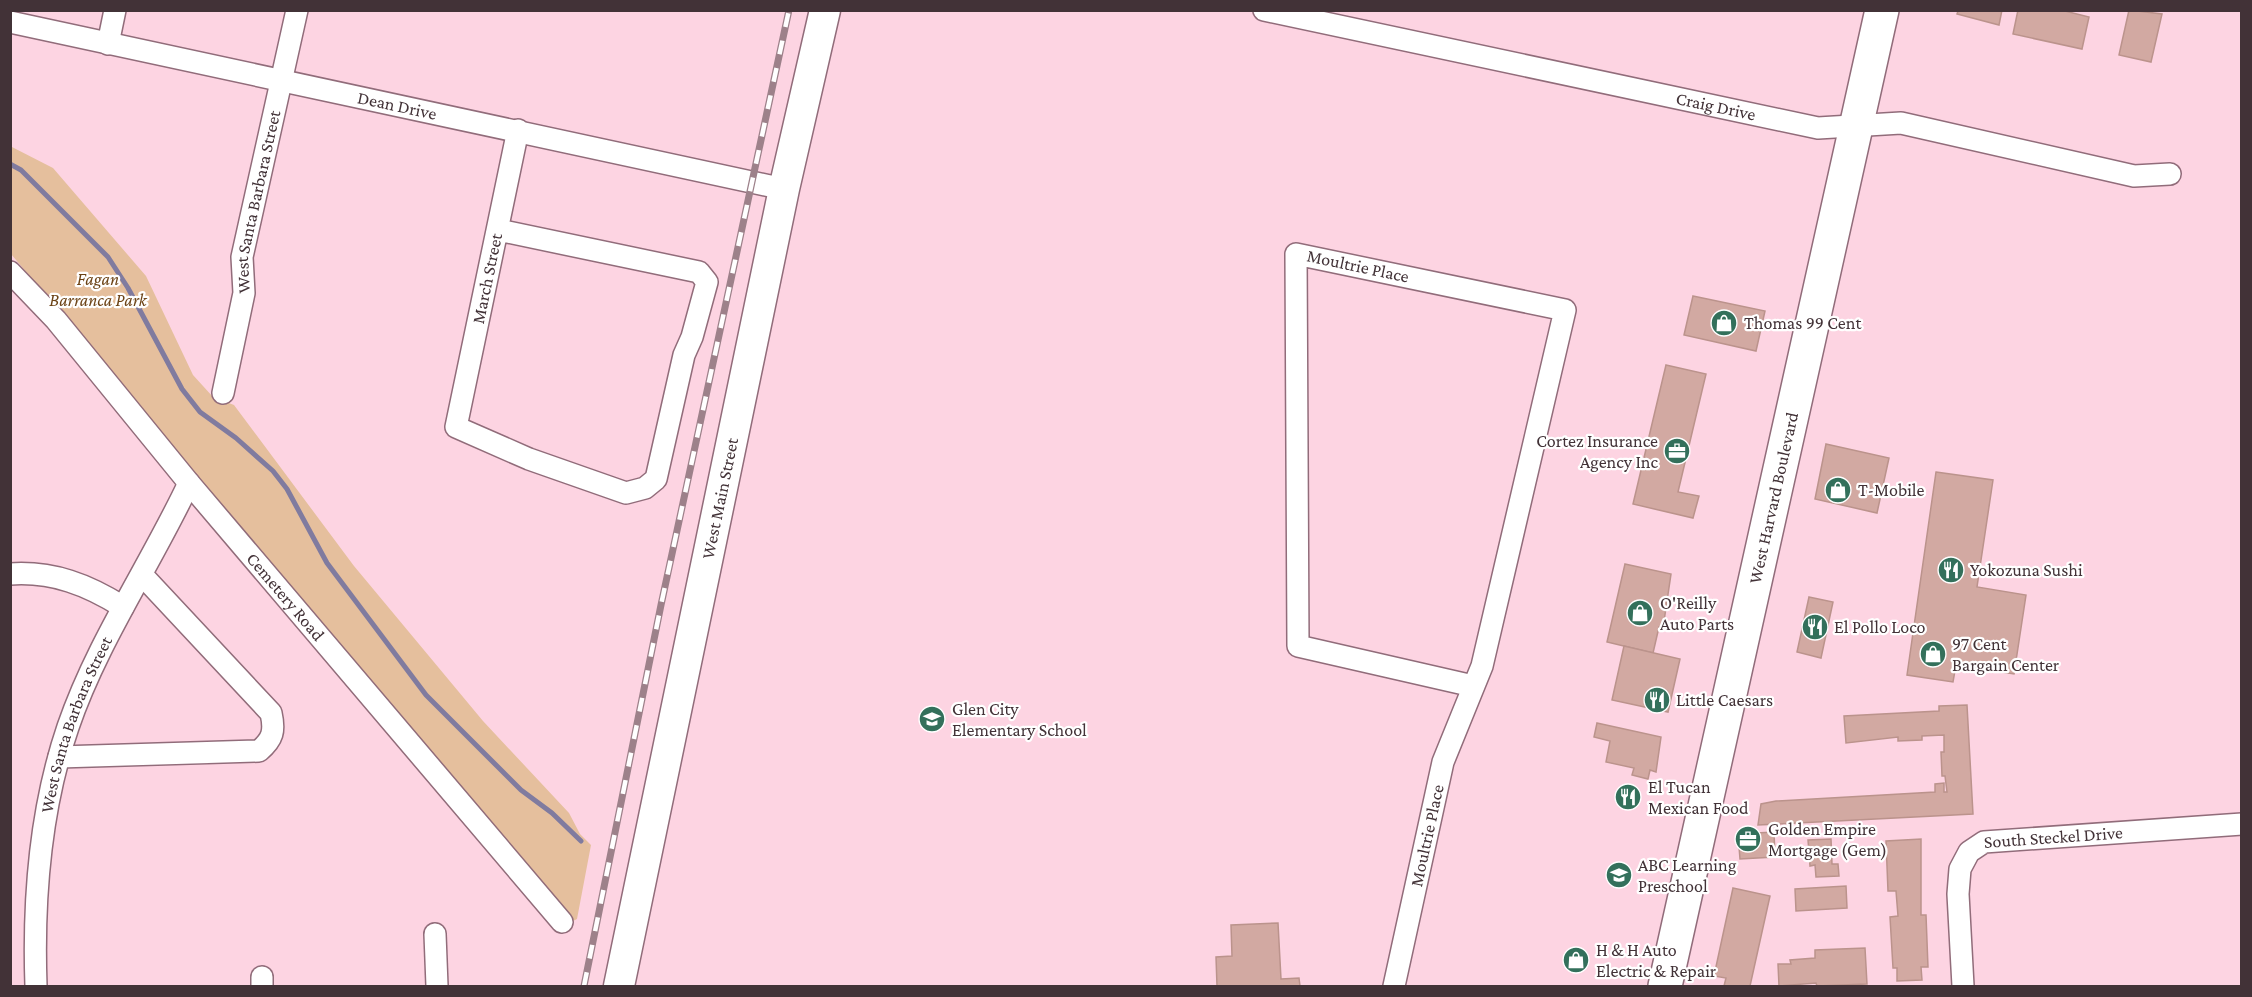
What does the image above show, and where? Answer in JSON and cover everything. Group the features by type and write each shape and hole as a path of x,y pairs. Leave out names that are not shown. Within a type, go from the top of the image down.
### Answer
{"main road":[{"name":"West Harvard Boulevard","path":"1665,987 1882,10"}],"street":[{"path":"108,44 115,10"},
{"name":"West Santa Barbara Street","path":"223,393 244,293 242,258 297,10"},
{"name":"West Main Street","path":"619,987 784,189 825,10"},
{"name":"Craig Drive","path":"1264,10 1818,128 1900,123 2134,176 2170,174"},
{"name":"Dean Drive","path":"10,21 784,189"},
{"name":"March Street","path":"498,230 699,272 707,282 692,337 684,355 656,479 645,488 626,493 529,459 456,427 518,130"},
{"name":"Moultrie Place","path":"1394,987 1443,762 1482,666 1565,310 1296,254 1298,646 1473,686"},
{"name":"Cemetery Road","path":"10,272 56,320 189,483 562,922"},
{"name":"West Santa Barbara Street","path":"36,987 34,949 39,855 59,757 69,725 123,607 143,576 189,483"},
{"path":"10,574 52,575 98,592 123,607"},
{"path":"59,757 259,751 270,742 275,729 271,713 143,576"},
{"name":"South Steckel Drive","path":"1963,987 1958,894 1960,869 1969,852 1984,842 2241,824"},
{"path":"435,934 437,987"}],"green space":[{"name":"Fagan Barranca Park","path":"10,146 53,168 146,276 193,375 213,397 234,405 354,566 483,721 569,813 580,834 591,845 577,919 571,922 11,254"}],"building":[{"path":"1954,10 2002,10 1999,25 1957,14 1958,11"},
{"path":"2018,10 2061,10 2089,17 2082,49 2013,34"},
{"path":"2129,10 2162,14 2151,62 2119,55"},
{"name":"Thomas 99 Cent","path":"1693,296 1765,311 1756,351 1684,335"},
{"path":"1666,365 1706,374 1678,492 1699,496 1693,518 1633,504"},
{"path":"1826,444 1889,458 1877,513 1815,499"},
{"path":"1936,472 1993,480 1977,587 2026,595 2014,674 1956,665 1953,682 1907,675"},
{"name":"O'Reilly Auto Parts","path":"1625,564 1671,574 1663,628 1659,627 1653,653 1607,642"},
{"name":"El Pollo Loco","path":"1809,597 1833,602 1821,658 1797,652"},
{"path":"1624,646 1680,659 1668,712 1612,700"},
{"path":"1967,705 1973,814 1758,825 1761,804 1776,801 1935,792 1935,784 1944,783 1944,792 1947,792 1945,776 1942,776 1941,752 1944,752 1944,735 1922,736 1922,740 1898,741 1898,737 1846,743 1844,716 1939,711 1939,706"},
{"path":"1597,723 1661,737 1656,772 1650,770 1648,779 1632,775 1634,768 1606,762 1610,741 1594,737"},
{"path":"1774,832 1775,857 1740,859 1738,834"},
{"path":"1831,839 1832,864 1838,864 1839,876 1816,877 1815,865 1810,866 1808,840"},
{"path":"1921,839 1921,915 1926,915 1928,967 1921,967 1922,980 1897,981 1897,968 1893,968 1890,917 1898,916 1896,891 1888,891 1886,841"},
{"path":"1846,886 1847,908 1796,911 1795,889"},
{"path":"1733,888 1770,896 1750,986 1724,986 1726,978 1714,976"},
{"path":"1278,923 1281,979 1299,978 1300,986 1217,986 1216,957 1232,956 1231,925"},
{"path":"1865,948 1867,984 1817,986 1816,983 1779,986 1778,964 1791,964 1790,960 1815,958 1815,950"}],"waterway":[{"path":"10,164 21,170 108,257 128,288 182,389 200,412 236,438 273,471 287,489 327,563 426,695 521,790 552,813 581,841"}],"railway":[{"path":"584,986 661,605 789,10"}],"place":[{"name":"Thomas 99 Cent","path":"1724,323"},
{"name":"Cortez Insurance Agency Inc","path":"1677,451"},
{"name":"T-Mobile","path":"1838,490"},
{"name":"Yokozuna Sushi","path":"1951,570"},
{"name":"O'Reilly Auto Parts","path":"1640,613"},
{"name":"El Pollo Loco","path":"1815,627"},
{"name":"97 Cent Bargain Center","path":"1933,654"},
{"name":"Little Caesars","path":"1657,700"},
{"name":"Glen City Elementary School","path":"932,719"},
{"name":"El Tucan Mexican Food","path":"1628,797"},
{"name":"Golden Empire Mortgage (Gem)","path":"1748,839"},
{"name":"ABC Learning Preschool","path":"1619,875"},
{"name":"H & H Auto Electric & Repair","path":"1576,960"}]}
